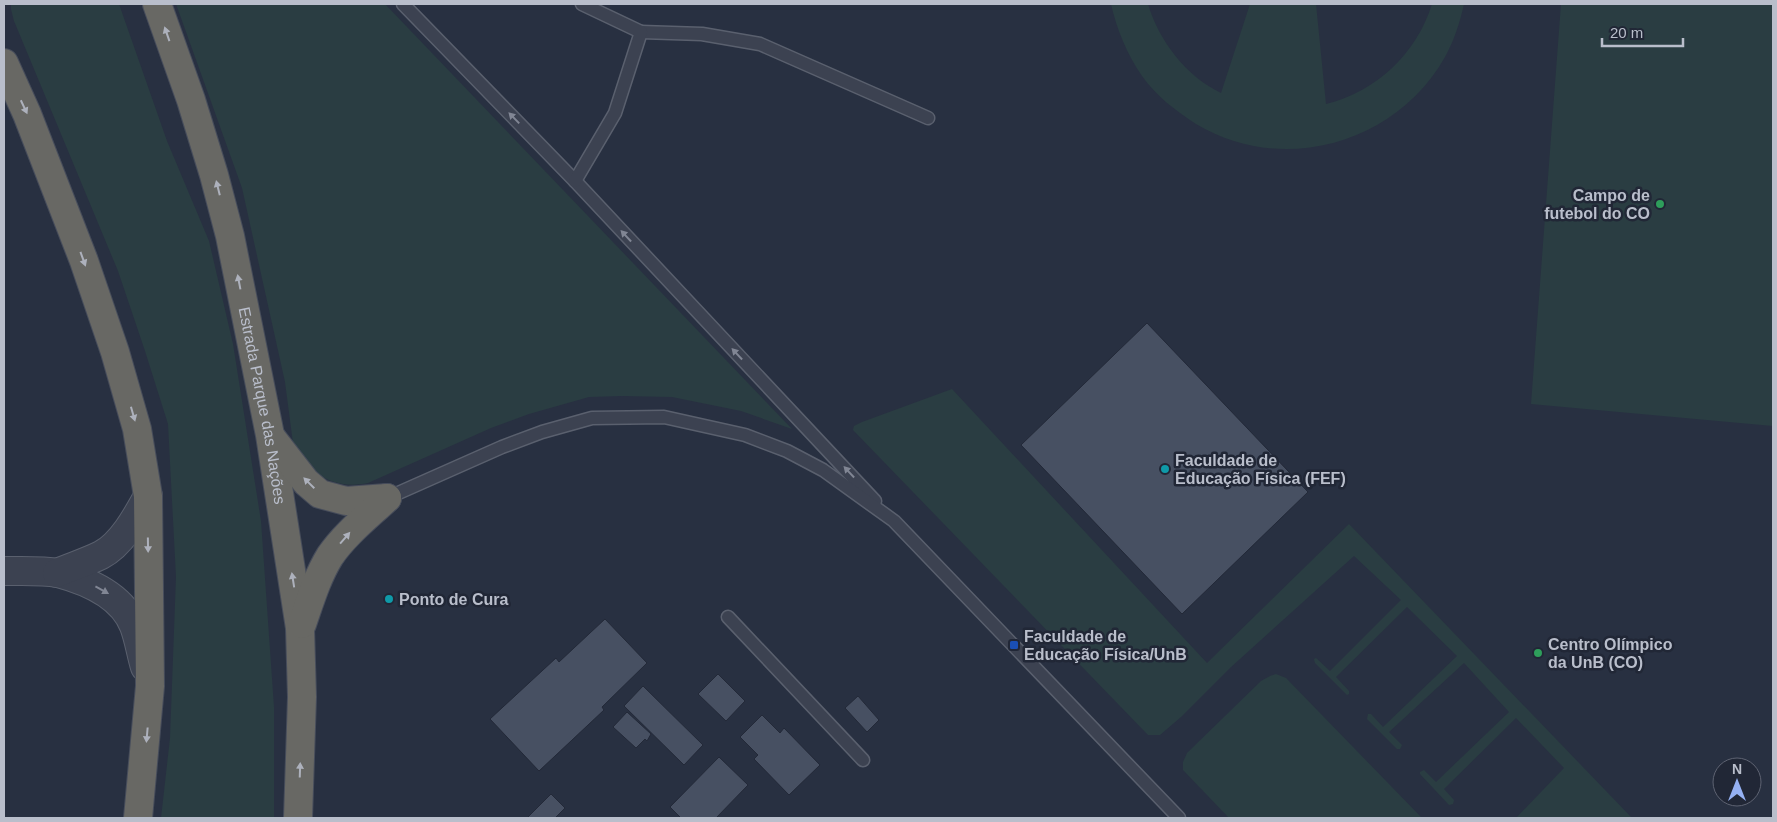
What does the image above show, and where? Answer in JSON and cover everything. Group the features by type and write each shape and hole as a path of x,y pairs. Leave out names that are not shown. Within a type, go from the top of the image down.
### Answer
{"highway":[{"name":"Estrada Parque das Nações","path":"156,4 191,100 214,175 230,236 270,435 300,628 302,698 298,818"},
{"path":"4,63 28,114 84,261 106,325 137,429 148,496 150,686 138,818"},
{"path":"270,435 306,482 320,494 346,501 387,498"},
{"path":"300,628 313,590 331,556 349,534 387,498"}],"street":[{"path":"56,573 102,554 120,538 133,522 148,496"},
{"path":"4,571 56,573 96,587 114,597 134,625 150,686"}],"lane":[{"path":"403,4 575,181 894,520 1179,818"},
{"path":"582,4 641,32 702,34 760,44 928,118"},
{"path":"575,181 615,113 641,32"},
{"path":"387,498 502,447 542,432 592,418 664,417 745,435 788,451 823,470 894,520"},
{"path":"728,617 862,760"}],"green space":[{"path":"11,4 119,4 167,141 209,241 233,344 261,521 274,707 274,818 161,818 170,738 176,577 168,424 118,271 14,21"},
{"path":"176,4 385,4 792,429 741,411 672,397 589,397 529,414 491,428 368,483 356,485 333,482 314,471 299,454 293,443 285,382 242,188"},
{"path":"1111,4 1148,4 1159,31 1185,67 1208,86 1221,93 1250,4 1316,4 1326,104 1362,90 1392,68 1416,39 1432,4 1464,4 1461,18 1445,57 1424,87 1398,111 1367,130 1334,143 1300,149 1264,148 1229,140 1196,124 1174,108 1160,97 1137,68 1123,42"},
{"name":"Campo de futebol do CO","path":"1561,4 1773,4 1773,426 1531,404"},
{"path":"952,389 1207,663 1349,524 1632,818 1516,818 1564,768 1516,718 1444,789 1454,800 1453,804 1449,805 1420,772 1424,770 1436,782 1509,712 1464,663 1389,732 1402,745 1400,749 1397,749 1367,719 1368,714 1371,714 1383,727 1457,656 1407,607 1336,677 1349,691 1347,695 1315,663 1314,659 1316,658 1330,671 1401,600 1354,556 1230,668 1181,717 1160,735 1148,735 853,430 854,426 862,422"},
{"path":"1276,674 1286,678 1422,818 1229,818 1183,770 1183,762 1187,753 1261,681"}],"building":[{"name":"Faculdade de Educação Física (FEF)","path":"1147,323 1308,492 1182,614 1021,445"},
{"path":"605,619 647,663 602,707 604,710 539,771 490,719 556,658 559,662"},
{"path":"718,674 745,701 726,721 698,694"},
{"path":"643,686 703,745 684,765 624,706"},
{"path":"858,696 879,720 867,732 845,708"},
{"path":"627,712 651,734 647,741 645,739 636,748 613,727"},
{"path":"762,715 780,733 784,728 820,765 789,795 754,759 758,755 740,737"},
{"path":"719,757 748,785 716,818 681,818 670,807"},
{"path":"551,794 565,808 555,818 527,818"}],"place":[{"name":"Campo de futebol do CO","path":"1660,204"},
{"name":"Faculdade de Educação Física (FEF)","path":"1165,469"},
{"name":"Ponto de Cura","path":"389,599"},
{"name":"Faculdade de Educação Física/UnB","path":"1014,645"},
{"name":"Centro Olímpico da UnB (CO)","path":"1538,653"}]}
